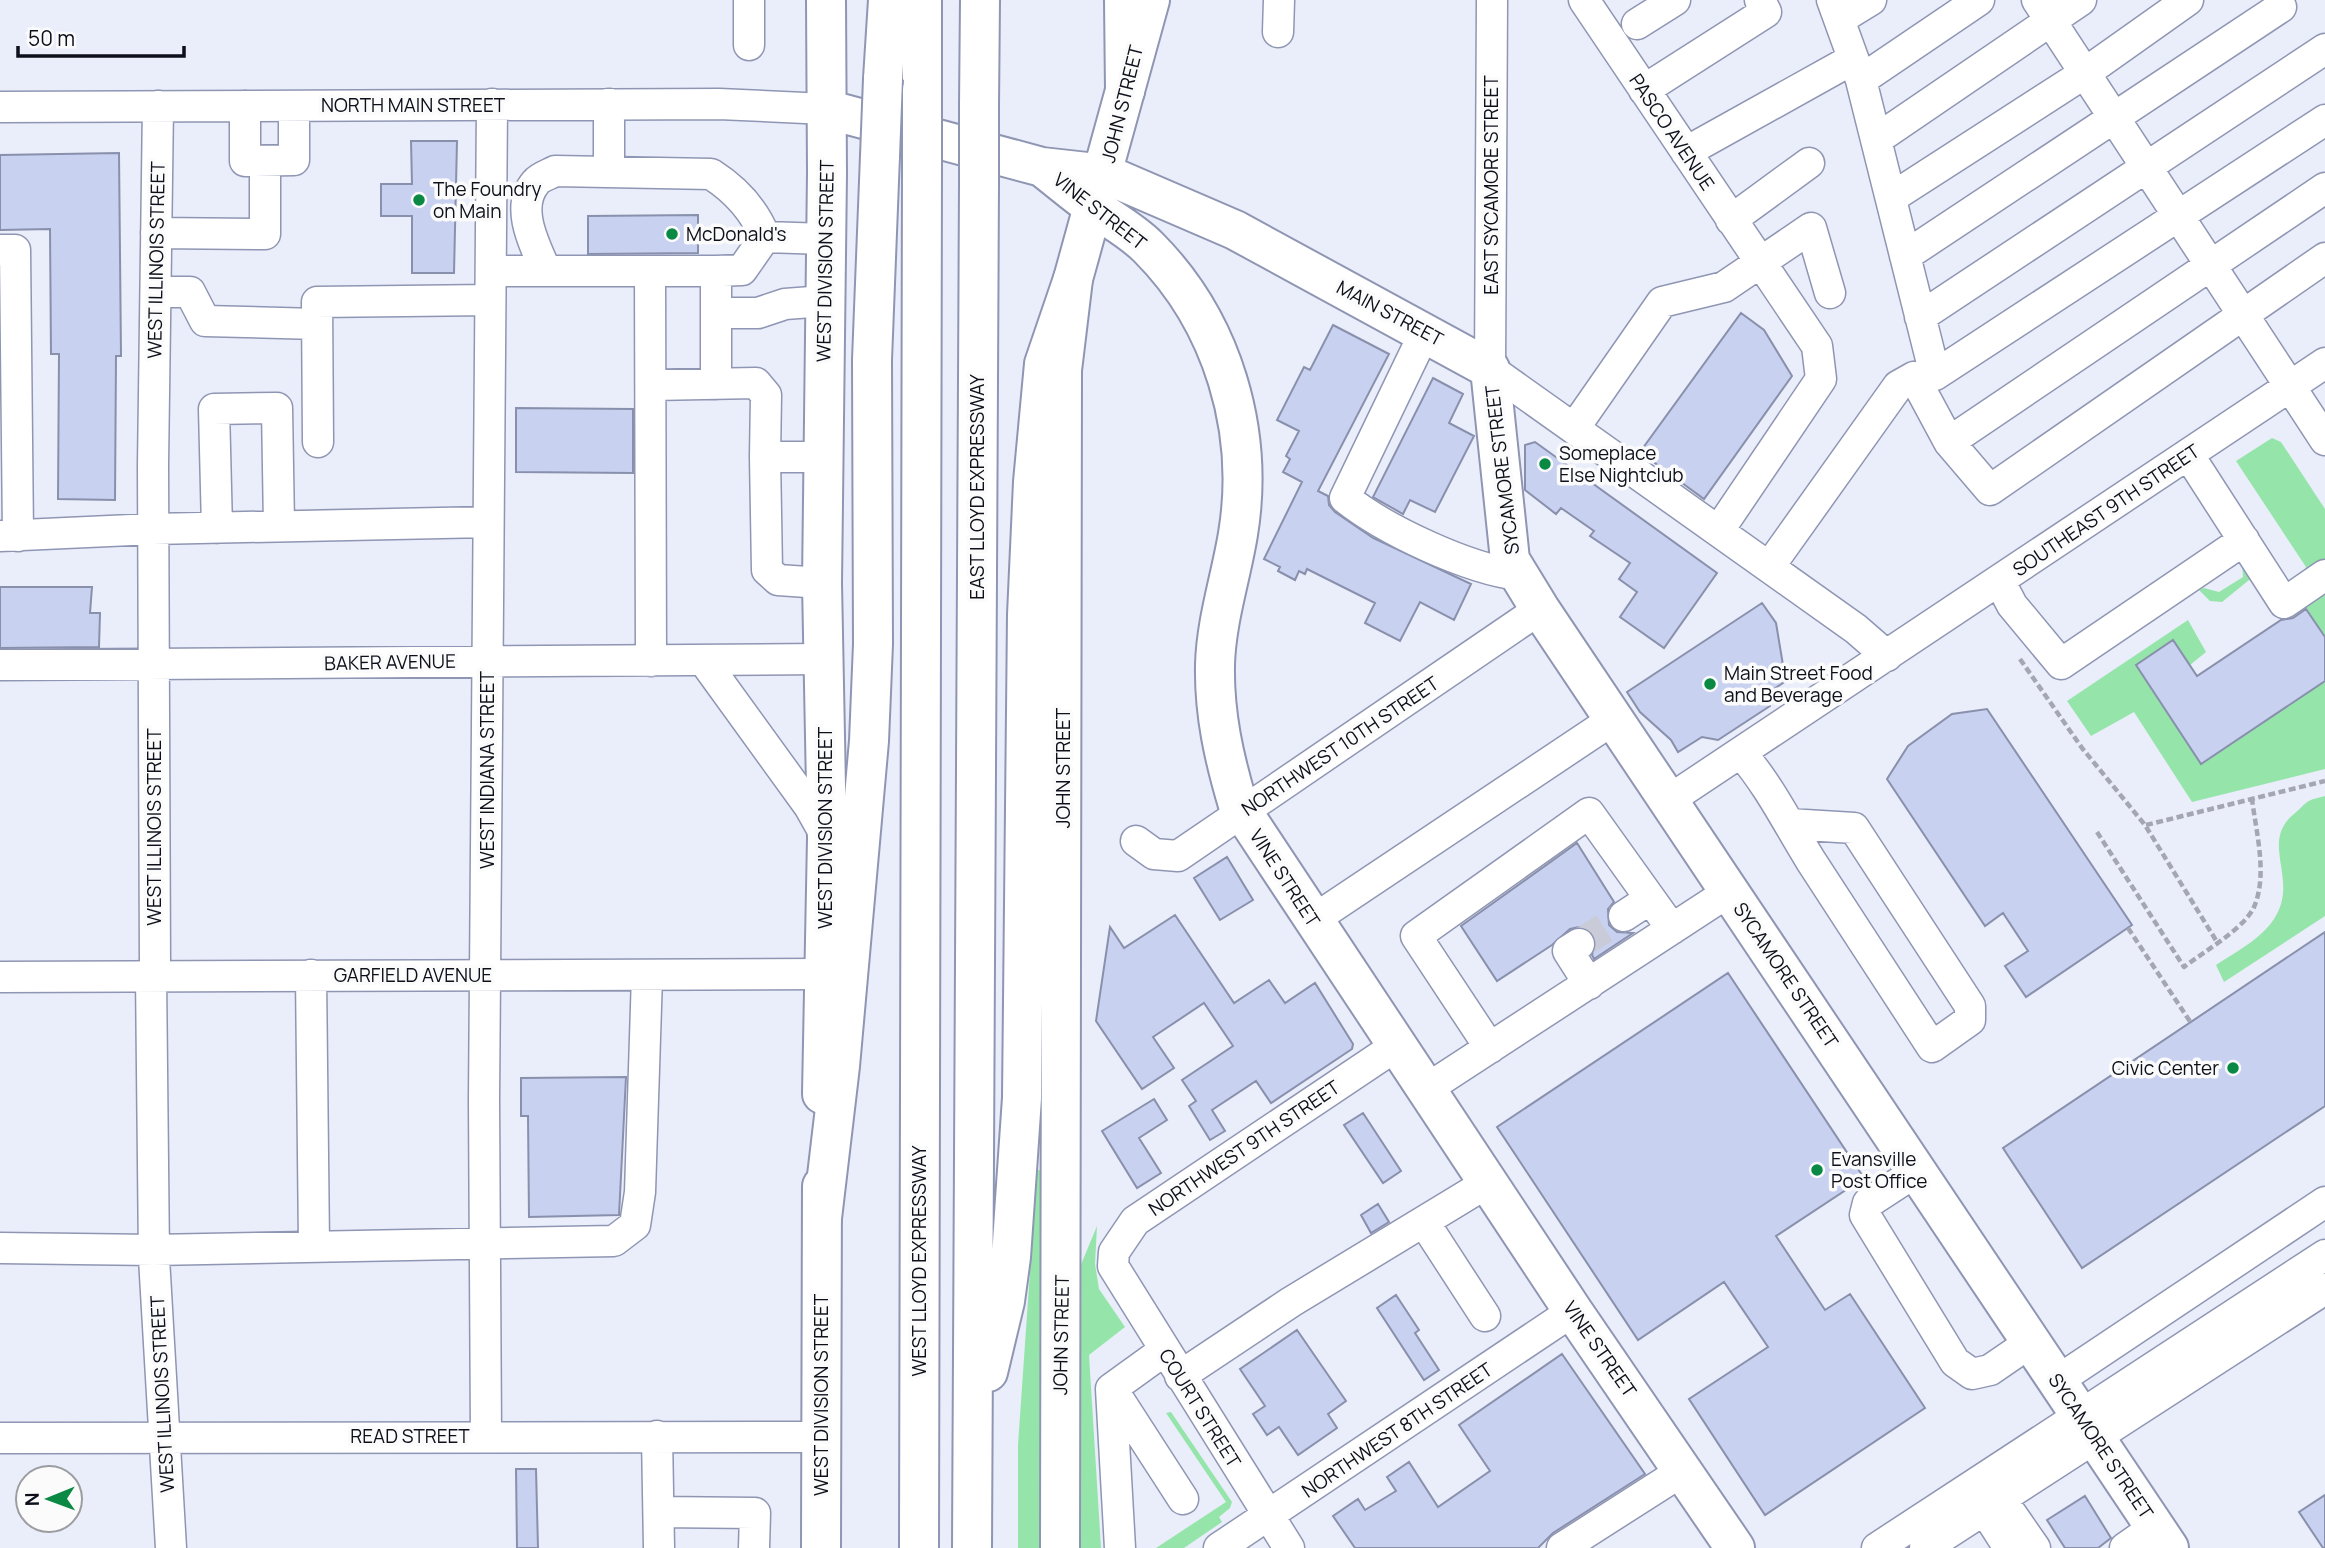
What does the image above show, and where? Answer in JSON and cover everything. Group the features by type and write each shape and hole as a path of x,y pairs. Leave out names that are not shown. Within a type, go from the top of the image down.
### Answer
{"main road":[{"name":"WEST DIVISION STREET","path":"821,1548 827,838 822,659 825,0"},
{"path":"822,1218 840,1066 869,741 873,644 872,360 888,0"},
{"name":"WEST LLOYD EXPRESSWAY","path":"919,1548 922,0"},
{"name":"EAST LLOYD EXPRESSWAY","path":"973,1435 980,0"},
{"path":"1124,0 1125,91"},
{"name":"JOHN STREET","path":"1060,1548 1062,370 1073,279 1100,191 1112,128 1150,0"},
{"name":"VINE STREET","path":"826,108 1042,167 1100,191 1131,232 1176,281 1210,337 1236,408 1243,487 1238,532 1217,644 1216,701 1223,753 1242,812 1573,1311 1735,1548"},
{"name":"MAIN STREET","path":"1100,191 1235,230 1490,369"},
{"path":"972,1548 973,1435 1005,1301 1011,1257 1022,1098 1027,615 1033,482 1044,364 1073,279"},
{"name":"SYCAMORE STREET","path":"1490,369 1510,560 1540,609 2087,1425 2139,1543"}],"street":[{"path":"748,45 749,0"},
{"path":"1278,32 1279,0"},
{"name":"EAST SYCAMORE STREET","path":"1490,369 1492,0"},
{"name":"PASCO AVENUE","path":"1584,0 1818,346 1821,379 1719,530"},
{"path":"1637,24 1675,0"},
{"path":"1644,90 1766,12 1760,0"},
{"path":"1871,0 1836,10 1877,139 1920,317 1924,376 1949,442 1990,490 2325,258"},
{"path":"1686,152 1857,70 1979,0"},
{"path":"1877,139 2044,10 2081,0"},
{"path":"1891,198 2085,73 2188,0"},
{"path":"1905,256 2113,119 2283,2"},
{"path":"2044,10 2208,265 2325,440"},
{"path":"1920,317 2325,49"},
{"name":"WEST INDIANA STREET","path":"486,1436 485,975 492,104"},
{"path":"609,104 609,172"},
{"name":"NORTH MAIN STREET","path":"0,107 719,104 826,108"},
{"name":"WEST ILLINOIS STREET","path":"158,106 153,529 155,967 151,975 154,1250 171,1548"},
{"path":"245,106 245,161 294,160 294,106"},
{"path":"1769,567 1898,386 1924,376 2325,120"},
{"path":"156,233 265,234 265,161"},
{"path":"1731,220 1809,163"},
{"path":"545,271 528,232 527,204 536,182 555,171 711,174 731,187 756,215 765,237"},
{"path":"1949,442 2325,188"},
{"path":"492,196 531,195"},
{"path":"1575,427 1662,302 1724,287 1811,228 1830,293"},
{"path":"765,237 826,239"},
{"path":"491,271 742,270 765,237"},
{"path":"0,250 15,250 9,536 217,527 488,522"},
{"path":"650,271 651,661"},
{"path":"716,271 716,384"},
{"path":"156,292 190,292 205,321 317,324"},
{"path":"318,442 317,302 490,300"},
{"path":"716,313 758,313 785,304 825,301"},
{"path":"1426,332 1345,498 1368,517 1490,571 1519,575"},
{"name":"SOUTHEAST 9TH STREET","path":"1887,656 2325,363"},
{"name":"MAIN STREET","path":"1490,369 1856,629 1887,656"},
{"path":"652,385 756,383 766,395 766,570 778,580 822,583"},
{"path":"217,527 214,409 276,408 279,526"},
{"path":"2188,454 2284,603 2325,575"},
{"path":"765,457 823,457"},
{"path":"2000,582 2012,605 2060,663 2244,540"},
{"name":"NORTHWEST 10TH STREET","path":"1136,841 1154,854 1178,856 1540,609"},
{"path":"1669,800 1887,656"},
{"name":"BAKER AVENUE","path":"0,665 822,659"},
{"path":"704,661 808,806 827,838"},
{"path":"1313,920 1615,719"},
{"path":"1741,753 1759,774 1789,824 1932,1047 1970,1020 1970,1006 1854,828 1789,824"},
{"path":"1490,1048 1416,936 1589,813 1672,929"},
{"path":"1425,1090 1730,891"},
{"path":"1624,916 1650,899"},
{"path":"1579,944 1568,951 1589,984"},
{"name":"GARFIELD AVENUE","path":"0,977 825,974"},
{"path":"311,975 314,1245"},
{"path":"0,1248 154,1250 614,1241 635,1225 640,1192 647,976"},
{"name":"NORTHWEST 9TH STREET","path":"1113,1266 1114,1252 1135,1221 1396,1045"},
{"path":"1917,1171 1868,1203 1865,1214 1955,1362 1972,1374 1990,1370 2031,1342"},
{"path":"1180,1376 1292,1302 1488,1183"},
{"path":"2057,1381 2325,1202"},
{"path":"1424,1222 1485,1317"},
{"path":"1925,1548 1993,1504 2087,1425 2325,1255"},
{"name":"COURT STREET","path":"1113,1266 1289,1548"},
{"path":"1877,1548 2325,1289"},
{"name":"NORTHWEST 8TH STREET","path":"1219,1548 1573,1311"},
{"path":"1111,1389 1164,1350"},
{"path":"1111,1389 1183,1499"},
{"path":"1111,1389 1120,1548"},
{"path":"657,1436 659,1548"},
{"name":"READ STREET","path":"0,1438 820,1437"},
{"path":"1574,1545 1684,1470"},
{"path":"1993,1504 2009,1548"},
{"path":"1993,1504 2035,1548"},
{"path":"659,1513 755,1513 754,1548"}],"path":[{"path":"2015,650 2082,748 2146,825 2217,942"},
{"path":"2146,825 2325,781"},
{"path":"2097,832 2184,967 2253,909 2260,881 2252,799"},
{"path":"2128,928 2191,1023"}],"green space":[{"path":"2272,438 2281,442 2325,509 2325,637 2304,605 2283,619 2306,567 2236,461"},
{"path":"2239,557 2254,576 2222,602 2210,601 2199,590 2204,588 2219,592 2243,577 2242,564 2232,562"},
{"path":"2188,620 2206,652 2190,665 2173,640 2136,665 2201,764 2325,681 2325,769 2192,802 2134,712 2091,736 2067,701"},
{"path":"2325,796 2325,916 2224,982 2216,965 2245,947 2263,932 2277,915 2283,892 2279,845 2285,824 2307,802"},
{"path":"1037,1170 1048,1171 1047,1548 1018,1548 1018,1445"},
{"path":"1097,1226 1095,1264 1099,1289 1125,1327 1089,1355 1101,1548 1074,1548 1075,1279"},
{"path":"1171,1412 1232,1502 1230,1508 1219,1517 1222,1522 1184,1548 1156,1548 1226,1502 1166,1413"}],"building":[{"name":"The Foundry on Main","path":"411,141 457,141 454,273 412,273 412,216 381,216 381,184 412,184"},
{"path":"119,153 121,356 116,356 115,500 58,499 59,354 51,354 50,229 0,230 0,155"},
{"path":"698,215 698,253 588,254 588,216"},
{"path":"1741,313 1764,330 1792,376 1704,499 1640,452"},
{"path":"1333,325 1389,354 1318,491 1328,496 1329,505 1335,512 1373,538 1471,584 1454,620 1420,602 1400,641 1365,623 1375,603 1307,569 1305,574 1299,571 1295,580 1278,571 1280,567 1264,559 1302,482 1283,472 1290,459 1286,456 1299,431 1277,420 1304,367 1310,370"},
{"path":"1433,378 1463,394 1449,423 1474,436 1435,512 1410,500 1403,514 1373,497"},
{"path":"516,408 633,409 633,473 516,472"},
{"path":"1535,442 1717,573 1664,648 1620,617 1637,592 1619,579 1630,563 1590,536 1594,531 1561,508 1556,514 1525,490 1525,445"},
{"path":"0,587 92,587 90,613 100,613 99,647 0,648"},
{"name":"Main Street Food and Beverage","path":"1762,603 1776,623 1783,665 1792,677 1771,691 1770,706 1718,740 1702,737 1678,752 1671,740 1640,712 1627,692"},
{"path":"2306,609 2325,637 2325,681 2201,764 2136,665 2173,640 2197,676 2281,620 2293,618"},
{"path":"1987,709 2132,925 2026,997 2005,966 2028,951 2003,913 1985,926 1887,779 1908,746 1952,714"},
{"path":"1577,843 1614,902 1608,909 1609,925 1617,932 1633,933 1594,959 1592,955 1596,944 1593,934 1579,927 1570,929 1552,945 1497,981 1461,926"},
{"path":"1227,857 1253,900 1220,920 1194,878"},
{"path":"1175,915 1234,1003 1269,980 1285,1003 1315,983 1353,1044 1352,1049 1271,1103 1256,1081 1212,1110 1225,1131 1210,1140 1189,1106 1196,1101 1182,1080 1233,1046 1204,1003 1153,1037 1174,1068 1142,1089 1096,1021 1110,927 1124,948"},
{"path":"2325,932 2325,1106 2082,1268 2003,1148"},
{"path":"1728,973 1864,1178 1776,1236 1825,1310 1850,1294 1925,1408 1765,1515 1689,1399 1768,1347 1724,1282 1638,1340 1497,1127"},
{"path":"626,1077 619,1215 529,1217 528,1116 521,1116 521,1078"},
{"path":"1154,1099 1167,1120 1139,1138 1161,1173 1137,1188 1102,1131"},
{"path":"1363,1113 1401,1171 1383,1183 1344,1125"},
{"path":"1378,1204 1389,1222 1371,1233 1361,1215"},
{"path":"1396,1295 1419,1330 1415,1333 1439,1370 1424,1380 1377,1308"},
{"path":"1297,1330 1346,1401 1328,1414 1337,1428 1298,1455 1279,1427 1267,1435 1253,1414 1265,1406 1240,1369"},
{"path":"1562,1354 1645,1474 1553,1533 1538,1548 1355,1548 1333,1516 1358,1499 1365,1510 1396,1491 1387,1477 1409,1462 1438,1507 1490,1471 1459,1425"},
{"path":"516,1469 536,1469 538,1548 517,1548"},
{"path":"2325,1495 2325,1548 2323,1548 2299,1512"},
{"path":"2085,1496 2111,1538 2098,1548 2065,1548 2047,1520"}],"tunnel":[{"path":"1579,944 1624,916"}],"place":[{"name":"The Foundry on Main","path":"419,200"},
{"name":"McDonald's","path":"672,234"},
{"name":"Someplace Else Nightclub","path":"1545,464"},
{"name":"Main Street Food and Beverage","path":"1710,684"},
{"name":"Civic Center","path":"2233,1068"},
{"name":"Evansville Post Office","path":"1817,1170"}]}
